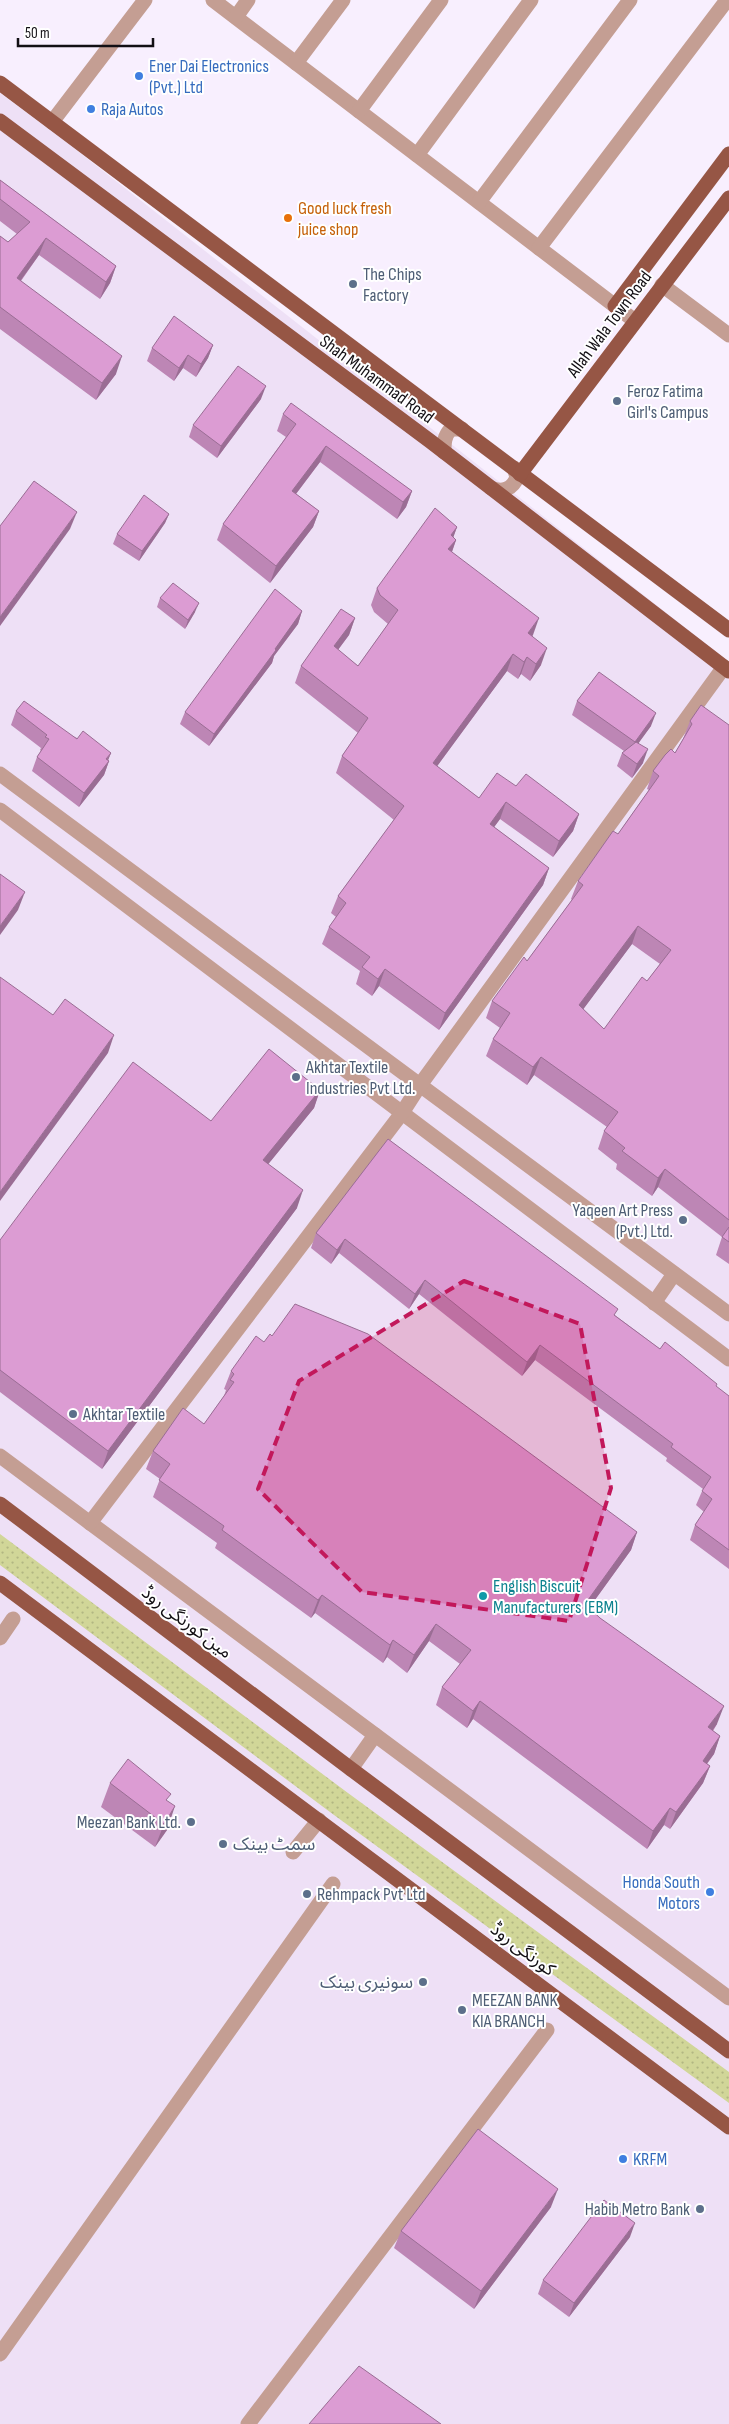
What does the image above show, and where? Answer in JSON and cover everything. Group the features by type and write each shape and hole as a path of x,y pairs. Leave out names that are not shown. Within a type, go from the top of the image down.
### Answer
{"main road":[{"name":"Shah Muhammad Road","path":"0,82 729,630"},
{"name":"Shah Muhammad Road","path":"0,121 444,452 726,669"},
{"name":"Allah Wala Town Road","path":"615,306 729,154"},
{"name":"Allah Wala Town Road","path":"517,471 729,198"},
{"name":"مین کورنگی روڈ","path":"0,1504 350,1769 729,2050"},
{"path":"0,1583 319,1820"},
{"name":"کورنگی روڈ","path":"319,1820 729,2127"}],"street":[{"path":"52,122 145,0"},
{"path":"213,0 635,321"},
{"path":"236,17 248,0"},
{"path":"296,63 343,0"},
{"path":"359,111 441,0"},
{"path":"417,155 531,0"},
{"path":"479,202 630,0"},
{"path":"539,248 727,0"},
{"path":"662,285 729,335"},
{"path":"444,452 444,438 447,433 451,429 462,429"},
{"path":"491,488 502,491 512,486 517,477 517,471"},
{"path":"90,1523 402,1113 420,1085 726,669"},
{"path":"0,774 729,1314"},
{"path":"0,810 729,1359"},
{"path":"654,1303 674,1274"},
{"path":"0,1456 729,1998"},
{"path":"0,1638 13,1619"},
{"path":"350,1769 375,1735"},
{"path":"293,1852 319,1820"},
{"path":"0,2354 333,1884"},
{"path":"248,2424 547,2030"}],"highlighted area":[{"path":"464,1281 580,1324 611,1488 569,1621 362,1592 258,1489 299,1381"}],"shaded area":[{"path":"0,93 70,145 729,662 729,2424 0,2424"}],"green space":[{"path":"0,1534 348,1793 729,2072 729,2103 334,1815 0,1565"}],"building":[{"path":"0,180 116,266 106,282 46,238 17,278 122,356 102,383 0,307 0,236 8,242 30,222 0,199"},
{"path":"174,316 213,345 201,364 188,355 179,368 152,348"},
{"path":"238,366 266,386 221,446 193,425"},
{"path":"291,403 412,491 403,502 326,446 292,491 319,511 276,566 223,524 296,424 283,414"},
{"path":"34,481 77,512 0,617 0,526"},
{"path":"144,495 169,514 142,551 117,534"},
{"path":"435,508 457,527 451,535 456,540 448,549 539,618 528,633 547,648 536,664 527,657 524,662 513,654 433,763 479,798 497,773 516,786 526,774 579,814 559,841 506,802 490,824 549,868 445,1013 385,969 378,979 362,967 370,957 329,927 346,903 338,896 404,806 342,756 368,718 301,666 341,609 355,618 334,646 358,666 398,610 380,595 377,588"},
{"path":"173,583 199,603 188,620 160,598"},
{"path":"275,589 302,611 276,650 214,734 185,712"},
{"path":"599,672 656,713 635,742 577,701"},
{"path":"24,701 77,739 83,731 111,753 106,759 109,761 84,793 37,757 49,739 45,737 47,735 16,711"},
{"path":"701,705 729,725 729,1220 665,1169 658,1178 622,1151 625,1148 604,1131 618,1112 541,1057 533,1067 493,1039 510,1013 492,1001 524,957 527,961 583,885 578,881 613,831 618,834 659,776 653,771 671,749 675,753 692,724 690,721","holes":["638,926 671,950 647,981 642,977 604,1029 579,1005"]},
{"path":"636,742 648,749 637,764 622,753"},
{"path":"0,874 25,892 0,926"},
{"path":"0,977 53,1015 65,999 114,1035 0,1192"},
{"path":"269,1049 320,1090 263,1160 303,1190 108,1451 0,1370 0,1240 133,1062 211,1121"},
{"path":"388,1139 618,1309 614,1315 660,1349 665,1342 729,1396 729,1550 695,1525 712,1499 702,1491 711,1477 671,1447 673,1444 540,1345 527,1362 425,1280 415,1294 345,1239 337,1250 316,1233"},
{"path":"729,1227 729,1242 722,1237"},
{"name":"English Biscuit Manufacturers (EBM)","path":"295,1304 368,1334 637,1532 585,1604 600,1618 724,1706 708,1727 720,1736 703,1761 710,1766 676,1812 670,1808 653,1831 480,1701 473,1711 442,1687 471,1650 436,1624 414,1655 393,1640 390,1645 322,1595 318,1600 222,1530 224,1526 159,1480 170,1464 153,1451 183,1408 204,1424 234,1382 230,1380 234,1374 231,1371 256,1336 264,1342 270,1334 272,1336"},
{"path":"128,1759 171,1794 166,1800 175,1806 164,1824 110,1783"},
{"path":"478,2129 558,2189 481,2291 401,2231"},
{"path":"604,2200 635,2223 574,2303 543,2280"},
{"path":"359,2366 441,2424 309,2424"}],"place":[{"name":"Ener Dai Electronics (Pvt.) Ltd","path":"139,76"},
{"name":"Raja Autos","path":"91,109"},
{"name":"Good luck fresh juice shop","path":"288,218"},
{"name":"The Chips Factory","path":"353,284"},
{"name":"Feroz Fatima Girl's Campus","path":"617,401"},
{"name":"Akhtar Textile Industries Pvt Ltd.","path":"296,1077"},
{"name":"Yaqeen Art Press (Pvt.) Ltd.","path":"683,1220"},
{"name":"Akhtar Textile","path":"73,1414"},
{"name":"English Biscuit Manufacturers (EBM)","path":"483,1596"},
{"name":"Meezan Bank Ltd.","path":"191,1822"},
{"name":"سمٹ بینک","path":"223,1844"},
{"name":"Honda South Motors","path":"710,1892"},
{"name":"Rehmpack Pvt Ltd","path":"307,1894"},
{"name":"سونیری بینک","path":"423,1982"},
{"name":"MEEZAN BANK KIA BRANCH","path":"462,2010"},
{"name":"KRFM","path":"623,2159"},
{"name":"Habib Metro Bank","path":"700,2209"}]}
